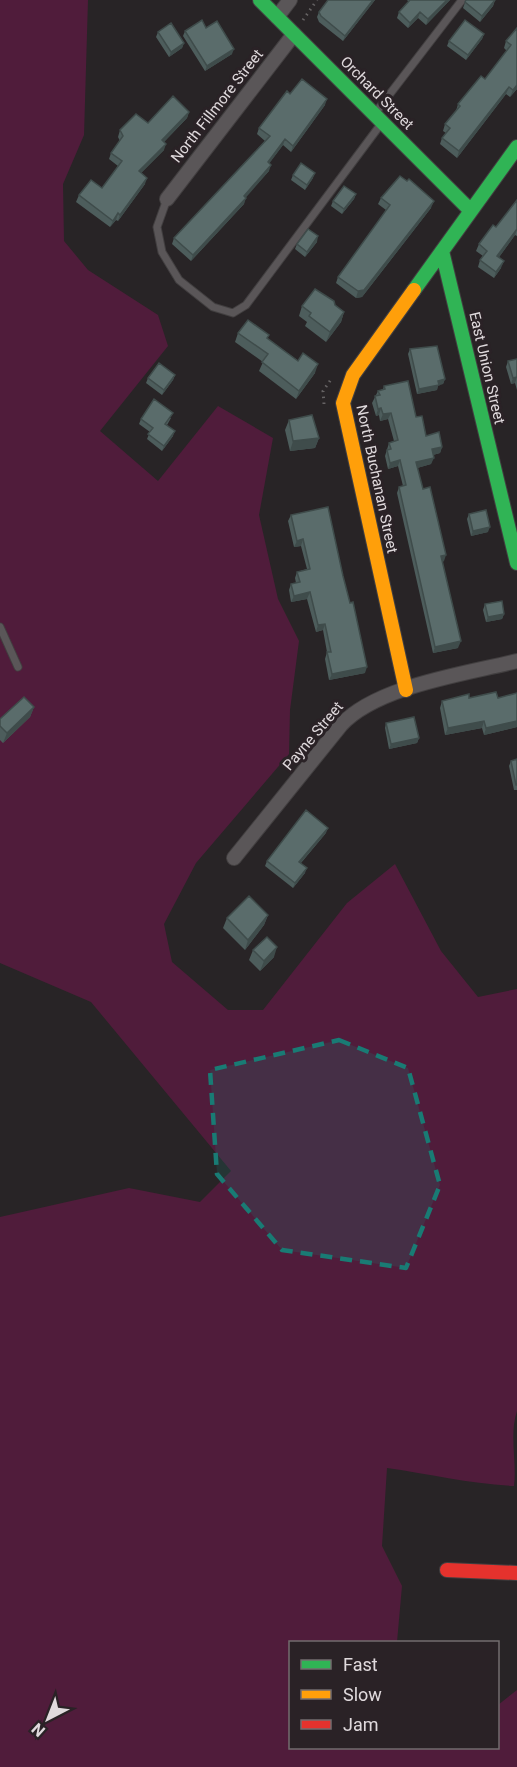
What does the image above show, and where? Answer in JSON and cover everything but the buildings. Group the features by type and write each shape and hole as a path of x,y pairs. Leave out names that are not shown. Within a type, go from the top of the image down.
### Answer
{"street":[{"name":"Orchard Street","path":"260,0 470,210"},
{"path":"277,17 290,0"},
{"name":"North Fillmore Street","path":"167,199 294,34"},
{"name":"North Buchanan Street","path":"406,690 343,403 353,375 517,147"},
{"name":"East Union Street","path":"442,251 517,563"},
{"name":"Payne Street","path":"234,858 349,716 367,704 406,690 517,660"},
{"path":"447,1570 517,1573"}],"lane":[{"path":"167,199 157,227 162,252 179,280 213,308 232,313 246,305 462,0"},
{"path":"0,627 18,667"}],"path":[{"path":"311,29 303,21 317,0"},
{"path":"325,408 323,391 338,370"}],"highlighted area":[{"path":"339,1040 408,1068 440,1185 406,1268 282,1250 217,1174 210,1070"}],"shaded area":[{"path":"0,0 88,0 84,135 63,184 64,241 88,270 158,315 168,346 100,431 158,481 218,406 273,438 259,515 278,599 299,641 290,710 289,754 196,863 164,924 172,962 228,1010 263,1010 347,903 395,864 441,951 478,997 517,989 517,1411 513,1439 514,1486 387,1468 382,1546 402,1586 397,1641 289,1641 289,1749 499,1749 499,1704 517,1690 517,1767 0,1767 0,1217 129,1188 200,1202 231,1171 91,1002 0,963"}],"traffic: fast":[{"path":"260,0 470,210"},
{"path":"414,290 517,147"},
{"path":"442,251 517,563"}],"traffic: slow":[{"path":"406,690 343,403 353,375 414,290"}],"traffic: jam":[{"path":"447,1570 517,1573"}]}
